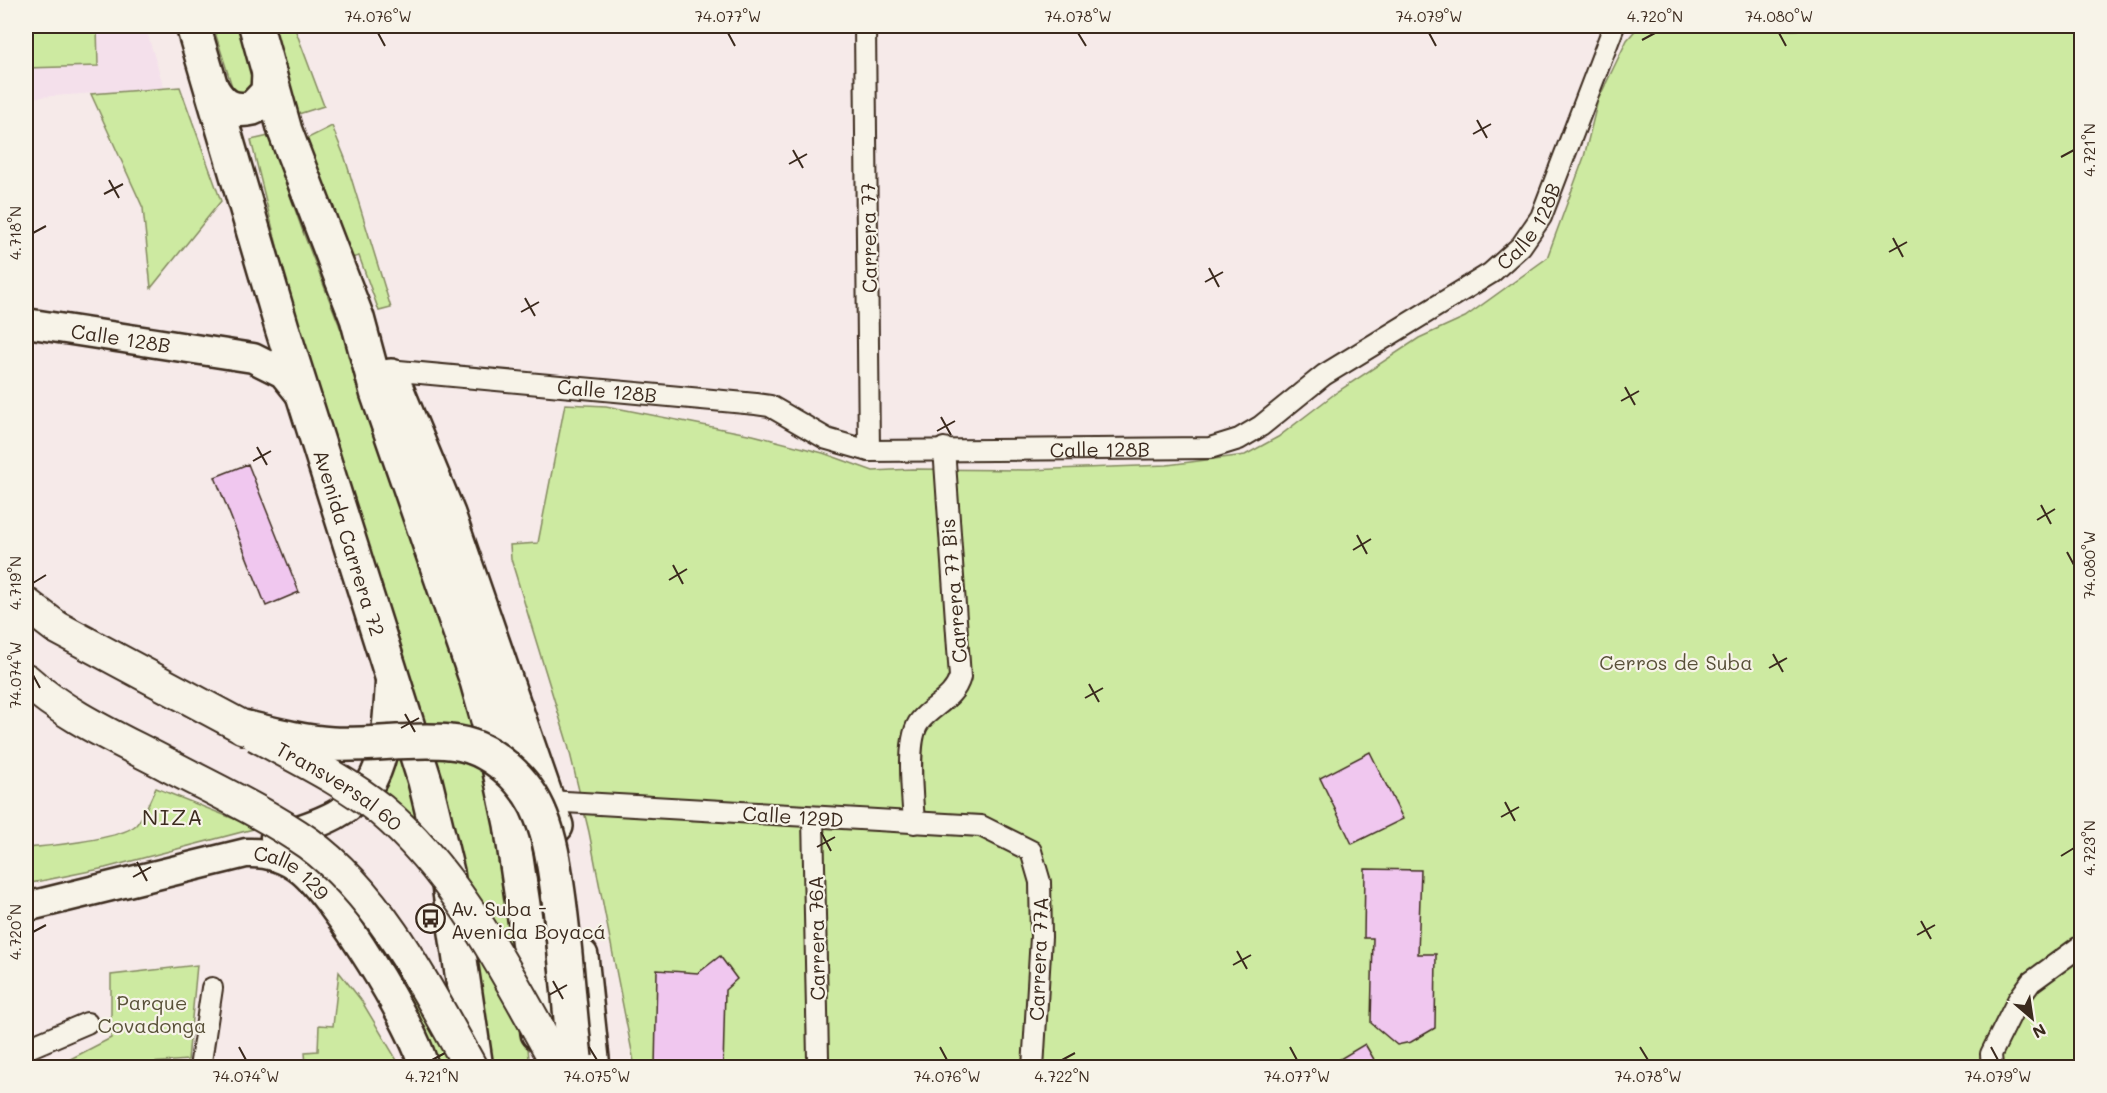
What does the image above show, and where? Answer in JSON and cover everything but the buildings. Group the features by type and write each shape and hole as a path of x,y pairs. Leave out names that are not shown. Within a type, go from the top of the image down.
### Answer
{"highway":[{"name":"Avenida Carrera 72","path":"193,26 282,328 390,677 425,781 447,872 476,1068"},
{"path":"256,26 285,131 357,318 377,392 456,616 493,738 511,824 528,939 542,1068"},
{"path":"212,88 223,104 232,109 253,108 268,92 269,73"},
{"path":"357,318 388,370 406,407 448,513 548,801 567,868 576,1065"},
{"path":"243,728 292,739 334,744 396,740 453,742 482,751 504,764 522,784 541,815 554,858 565,944 576,1065"},
{"path":"431,996 453,1068"}],"main road":[{"name":"Calle 128B","path":"26,323 253,358 283,373 304,399"},
{"path":"253,358 275,346 282,328"},
{"name":"Transversal 60","path":"26,604 56,627 322,771 370,803 410,836 457,894 576,1065"},
{"name":"Calle 129","path":"26,893 266,840 337,816 365,792 380,766 386,749 390,677"},
{"path":"26,680 55,704 308,843 335,866 357,888 398,944 431,996 471,1068"},
{"path":"26,708 80,718"},
{"path":"332,907 314,856 320,836 337,816"},
{"name":"Calle 129","path":"26,907 257,853 271,854 296,866 310,878 332,907 405,1021 424,1068"}],"street":[{"name":"Carrera 77","path":"865,26 869,451"},
{"name":"Calle 128B","path":"388,370 756,404 777,410 827,439 869,451 944,448 1096,450 1210,448 1239,439 1261,426 1324,375 1491,273 1521,246 1542,217 1614,26"},
{"name":"Carrera 77 Bis","path":"914,823 912,738 919,722 941,706 958,686 960,677 944,448"},
{"name":"Calle 129D","path":"548,801 981,826 1031,851"},
{"name":"Carrera 76A","path":"813,818 818,1058"},
{"name":"Carrera 77A","path":"1031,851 1041,882 1041,937 1033,1068"},
{"path":"1992,1068 1991,1054 2031,982 2082,945"},
{"path":"200,1068 212,988"},
{"path":"26,1049 87,1023"}],"shaded area":[{"path":"26,26 145,26 164,88 26,98"}],"green space":[{"name":"Cerros de Suba","path":"1740,25 1796,30 1809,26 2081,26 2081,1067 635,1067 589,832 568,745 511,559 510,545 538,543 565,404 606,406 753,435 823,453 873,471 1028,470 1167,465 1245,455 1278,437 1337,392 1419,338 1465,317 1547,258 1584,157 1598,100 1627,40 1639,26"},
{"path":"26,26 97,26 98,66 26,68"},
{"path":"213,26 242,26 255,85 249,97 234,93"},
{"path":"263,26 294,26 324,106 292,116"},
{"path":"180,87 221,201 151,288 143,208 91,94"},
{"path":"332,126 345,158 391,308 379,311 359,256 345,260 302,141"},
{"path":"269,136 303,232 384,440 479,733 517,947 530,1067 489,1067 474,935 457,838 426,727 346,494 307,362 251,140"},
{"path":"398,749 417,802 424,834 381,793 387,783"},
{"path":"156,788 257,828 105,868 26,884 26,848 100,838 128,830 139,822"},
{"name":"Parque Covadonga","path":"197,965 188,1060 136,1064 130,1067 55,1067 111,1038 111,975"},
{"path":"339,972 361,1000 401,1067 306,1067 305,1052 318,1051 319,1025 333,1026"},
{"path":"400,989 456,989 464,1067 434,1067"}],"place":[{"name":"Av. Suba - Avenida Boyacá","path":"430,919"}],"district":[{"name":"NIZA","path":"173,816"}]}
